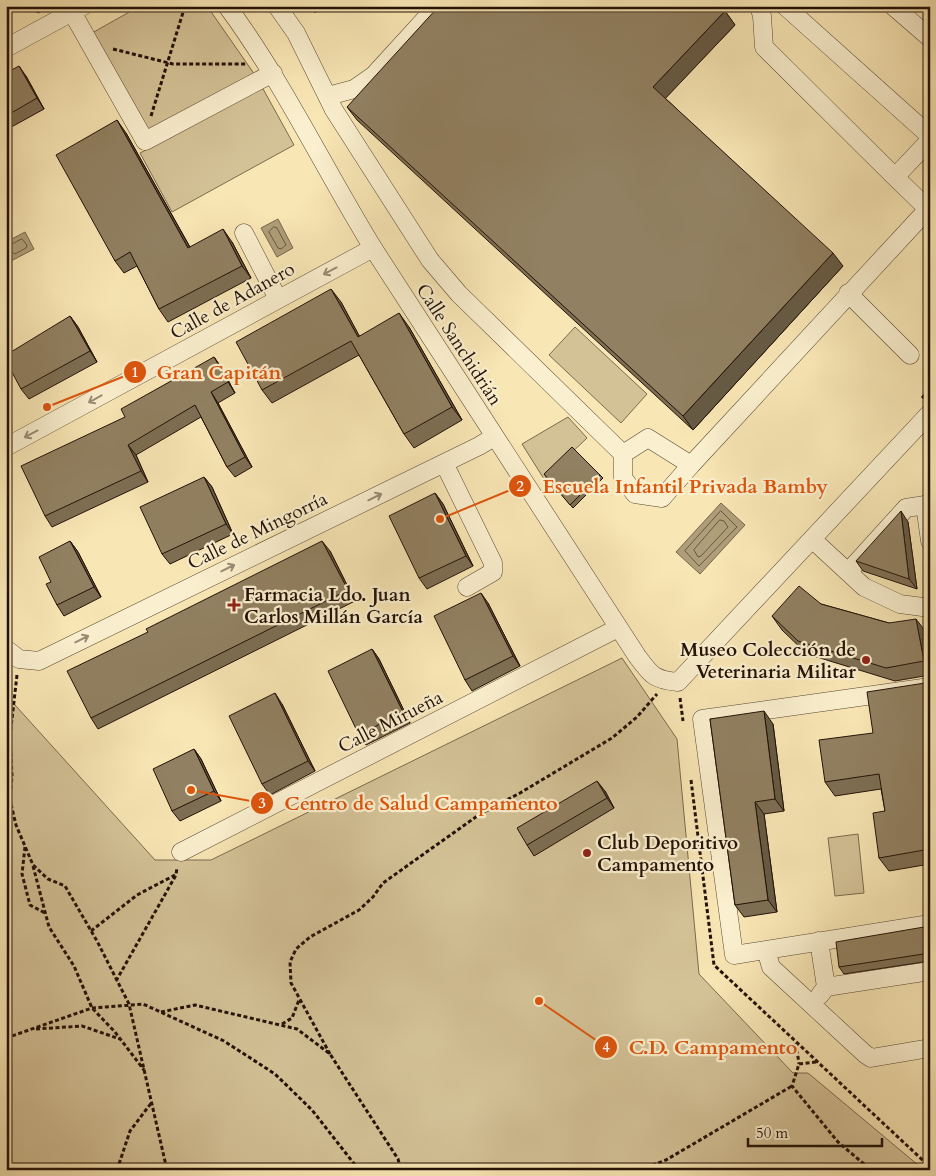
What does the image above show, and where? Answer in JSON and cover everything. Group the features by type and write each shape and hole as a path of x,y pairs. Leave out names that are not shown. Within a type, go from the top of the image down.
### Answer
{"street":[{"name":"Calle Sanchidrián","path":"227,6 270,68 334,184 373,248 618,628 650,674 661,681 672,682"},
{"path":"277,6 296,33 328,96 436,267 459,294 623,454 623,478 635,494 662,498 848,293 929,209 764,47 762,16 759,6"},
{"path":"328,96 354,89 374,75 436,6"},
{"path":"785,6 930,138 895,177"},
{"path":"893,6 930,38"},
{"path":"6,48 78,9 91,44 145,141 270,68"},
{"path":"244,233 278,299"},
{"name":"Calle de Adanero","path":"6,447 373,248"},
{"path":"848,293 910,355"},
{"path":"672,682 812,539 923,408"},
{"name":"Calle de Mingorría","path":"13,654 39,661 444,463 494,436"},
{"path":"623,454 648,438 691,465"},
{"path":"444,463 493,563 493,572 467,587"},
{"path":"848,572 906,508 925,506 930,541"},
{"path":"812,539 864,587 900,604 930,608"},
{"name":"Calle Mirueña","path":"181,852 618,628"},
{"path":"930,687 702,719 734,955 930,924"},
{"path":"813,1006 826,987 818,942"},
{"path":"766,950 771,967 871,1058 930,1048"},
{"path":"826,987 930,971"}],"path":[{"path":"145,141 146,131 185,6"},
{"path":"91,44 168,63 193,66 270,68"},
{"path":"923,408 930,389"},
{"path":"13,654 10,736 12,776 10,800 33,865 49,927 74,966 92,1008 145,1071"},
{"path":"401,1170 398,1160 330,1054 291,983 290,962 296,949 310,937 359,910 373,897 383,883 480,814 520,794 612,738 637,717 672,682"},
{"path":"6,715 12,718"},
{"path":"6,740 10,736"},
{"path":"6,778 12,776"},
{"path":"25,846 22,874 30,905 45,913"},
{"path":"33,865 48,879 65,886 129,1004 153,1102 167,1170"},
{"path":"91,931 137,895 176,875 116,981"},
{"path":"282,1025 292,1018 300,999"},
{"path":"6,1038 92,1008 143,1004 224,1040 275,1074 312,1110 359,1170"},
{"path":"161,1012 194,1006 282,1025 296,1029 330,1054"},
{"path":"30,1029 82,1026 120,1039"},
{"path":"640,1170 666,1160 792,1086 799,1064 796,1043"},
{"path":"799,1064 816,1062"},
{"path":"792,1086 838,1142 871,1170"},
{"path":"117,1170 130,1131 153,1102"}],"shaded area":[{"path":"140,6 207,6 255,75 146,131 92,33"},
{"path":"262,87 294,145 172,212 140,153"},
{"path":"575,327 647,394 621,423 549,355"},
{"path":"568,417 587,438 544,479 522,444"},
{"path":"622,658 677,739 699,974 793,1073 808,1073 924,1170 6,1170 6,695 155,860 211,860"},
{"path":"858,834 864,893 835,896 828,838"}],"water":[{"path":"278,219 293,248 277,257 261,228"},
{"path":"25,232 34,249 11,261 6,251 6,242"},
{"path":"721,503 745,525 700,574 676,552"}],"building":[{"path":"439,6 720,6 725,11 653,87 833,253 683,416 347,107"},
{"path":"19,66 37,98 6,116 6,73"},
{"path":"117,120 188,248 223,229 242,266 159,309 130,252 115,261 56,155"},
{"path":"331,289 358,337 399,313 452,407 404,434 351,341 262,390 236,342"},
{"path":"70,316 90,351 21,389 6,361 6,355"},
{"path":"214,357 228,382 211,392 245,457 227,467 195,405 128,445 141,471 45,516 21,466 125,417 121,409"},
{"path":"572,447 600,475 570,505 544,474"},
{"path":"204,477 226,524 162,554 140,507"},
{"path":"435,493 466,556 419,578 389,516"},
{"path":"901,511 909,579 856,561"},
{"path":"70,541 94,587 57,605 46,584 51,582 39,557"},
{"path":"322,541 348,590 91,718 67,671 148,632 146,629"},
{"path":"799,586 821,604 889,623 916,619 924,661 886,668 798,641 772,616"},
{"path":"481,593 513,656 465,680 434,616"},
{"path":"372,649 403,712 359,735 328,671"},
{"path":"925,683 930,718 930,849 879,858 873,813 885,811 879,774 825,782 819,740 873,733 867,692"},
{"path":"275,693 308,761 262,784 229,716"},
{"path":"764,711 775,799 755,802 768,900 735,905 710,719"},
{"path":"194,749 214,791 172,811 153,769"},
{"path":"597,781 607,798 527,845 517,828"},
{"path":"930,926 930,953 839,967 836,942"}],"place":[{"name":"Gran Capitán","path":"47,407"},
{"name":"Escuela Infantil Privada Bamby","path":"440,519"},
{"name":"Farmacia Ldo. Juan Carlos Millán García","path":"234,605"},
{"name":"Museo Colección de Veterinaria Militar","path":"866,660"},
{"name":"Centro de Salud Campamento","path":"191,790"},
{"name":"Club Deporitivo Campamento","path":"587,853"},
{"name":"C.D. Campamento","path":"539,1001"}]}
